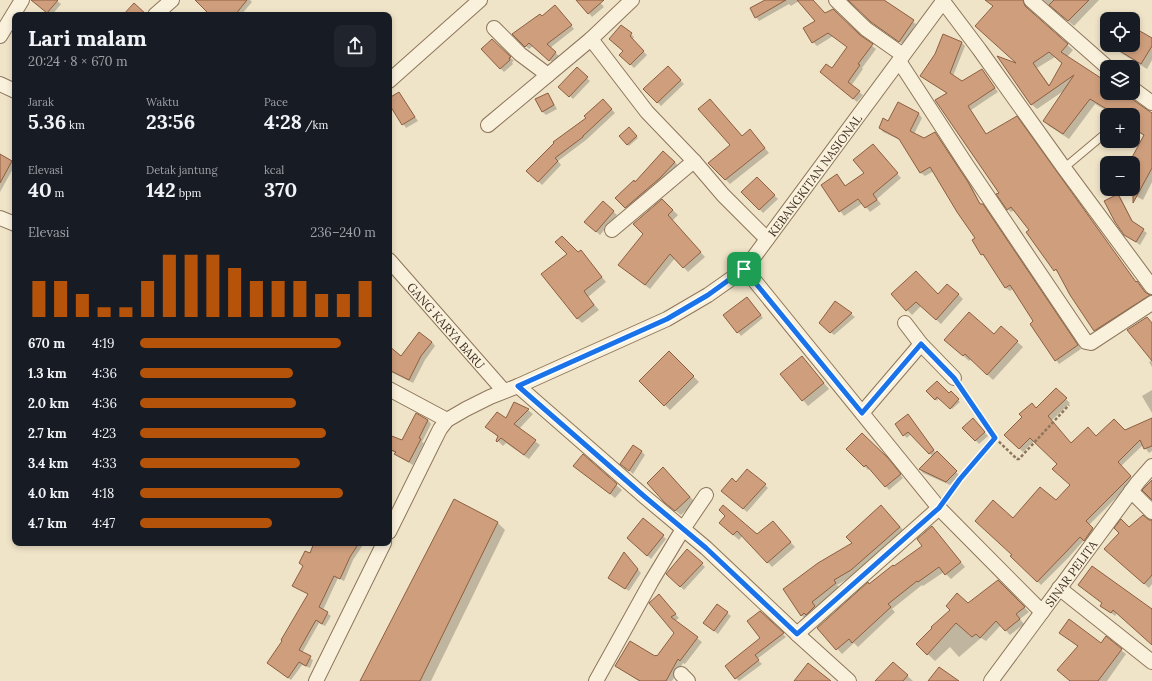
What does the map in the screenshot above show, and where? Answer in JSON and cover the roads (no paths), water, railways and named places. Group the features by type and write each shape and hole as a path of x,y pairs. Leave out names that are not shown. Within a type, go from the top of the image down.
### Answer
{"street":[{"path":"15,12 22,0"},
{"path":"158,12 172,0"},
{"path":"392,78 480,0"},
{"path":"488,125 591,39 632,0"},
{"path":"836,0 866,29 901,58 966,164 1086,342 1091,343 1152,303"},
{"path":"943,0 1152,287"},
{"name":"KEBANGKITAN NASIONAL","path":"392,526 437,435 447,420 484,400 667,319 708,295 744,269 943,0"},
{"path":"1031,0 1100,61"},
{"path":"0,36 12,16"},
{"path":"494,28 520,54 548,75"},
{"path":"591,39 647,112 694,161 723,195 767,239"},
{"path":"0,84 12,90"},
{"path":"1140,94 1152,103"},
{"path":"612,230 694,161"},
{"path":"0,218 12,223"},
{"name":"GANG KARYA BARU","path":"392,267 504,392"},
{"path":"744,269 939,508 1042,612"},
{"path":"905,323 921,344 954,378"},
{"path":"862,413 921,344"},
{"path":"518,386 706,548 849,681"},
{"path":"392,391 447,420"},
{"name":"SINAR PELITA","path":"991,681 1131,491 1152,466"},
{"path":"1131,491 1152,512"},
{"path":"596,681 630,619 683,529 706,495"},
{"path":"797,634 939,508"},
{"path":"316,681 383,546"},
{"path":"1059,588 1152,662"}],"lane":[{"path":"1064,168 1100,138"}]}
